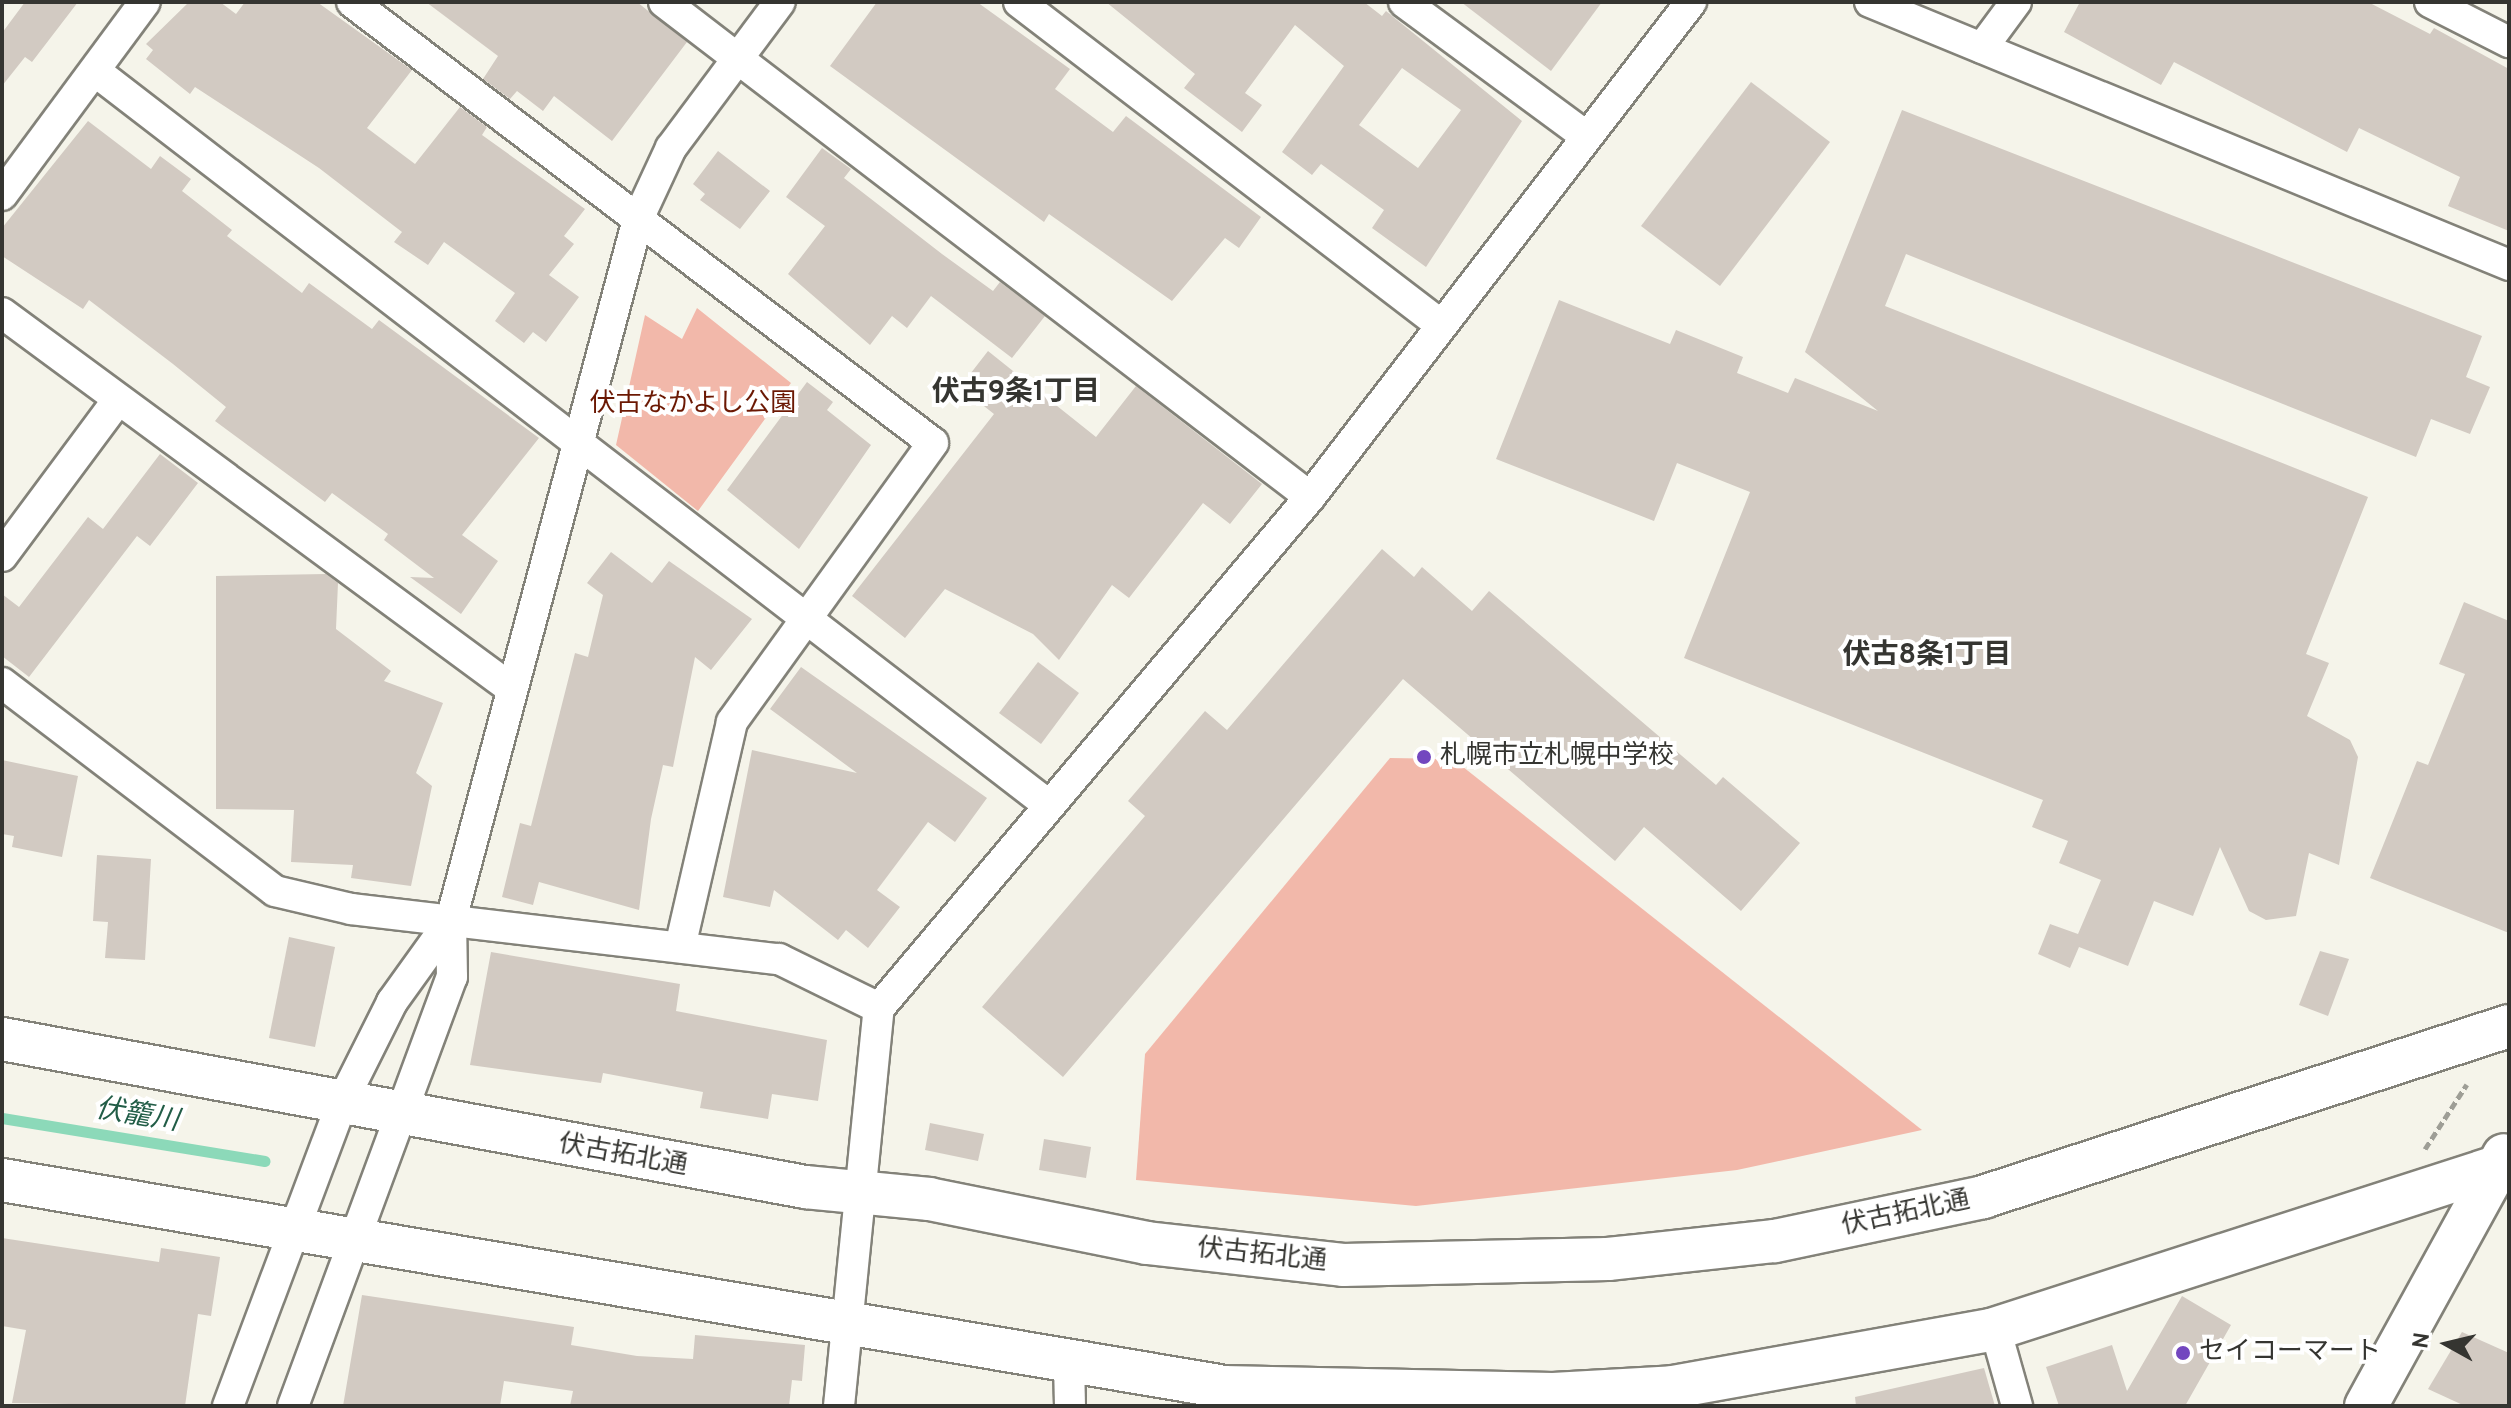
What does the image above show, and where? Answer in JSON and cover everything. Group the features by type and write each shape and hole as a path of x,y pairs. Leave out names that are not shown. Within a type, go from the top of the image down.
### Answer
{"street":[{"path":"2,195 145,2"},
{"path":"352,2 933,443 732,722 680,947"},
{"path":"664,2 1310,497"},
{"path":"293,1406 452,977 451,920 638,219 671,148 780,2"},
{"path":"1019,2 1441,325"},
{"path":"1404,2 1587,137"},
{"path":"839,1406 879,1008 1047,804 1310,497 1691,2"},
{"path":"1870,2 2509,265"},
{"path":"1982,48 2016,2"},
{"path":"2430,2 2509,42"},
{"path":"95,71 803,621 1047,804"},
{"path":"2,313 512,689"},
{"path":"2,556 118,400"},
{"path":"2,683 275,891 451,920 779,959 879,1008"},
{"path":"228,1406 290,1229 342,1102 392,1002 451,920"},
{"name":"伏古拓北通","path":"2,1039 342,1102 401,1116 860,1191 1147,1243 1343,1265 1608,1259 1775,1241 1983,1197 2509,1026"},
{"path":"2,1180 290,1229 355,1237 846,1327 1069,1362 1227,1396 1555,1400 1673,1387 1995,1328 2505,1159"},
{"path":"2366,1406 2505,1159"},
{"path":"1995,1328 2017,1406"},
{"path":"1069,1362 1070,1406"}],"path":[{"path":"2422,1153 2467,1084"}],"green space":[{"name":"伏古なかよし公園","path":"697,308 791,383 698,511 616,445 645,315 682,339"},
{"path":"1390,758 1453,759 1922,1130 1737,1170 1416,1206 1136,1180 1145,1054"}],"building":[{"path":"25,2 78,2 32,62 25,57 2,86 2,33"},
{"path":"189,2 220,2 236,14 245,2 317,2 412,70 367,128 415,164 460,107 487,127 482,135 585,209 564,236 574,244 549,275 579,297 546,342 533,332 524,343 495,321 515,293 444,242 428,265 394,242 402,232 319,168 195,87 190,94 146,59 153,50 146,44"},
{"path":"426,2 637,2 687,42 612,141 554,96 543,111 517,91 510,99 483,79 498,56"},
{"path":"877,2 977,2 1070,69 1055,89 1113,132 1126,116 1261,217 1239,248 1225,238 1172,301 1049,214 1044,222 830,66"},
{"path":"1106,2 1364,2 1382,16 1386,11 1522,121 1426,267 1372,228 1384,210 1321,164 1312,175 1282,152 1344,66 1295,25 1245,93 1262,105 1242,132 1184,88 1195,74","holes":["1402,68 1461,110 1418,168 1359,125"]},
{"path":"1461,2 1602,2 1551,71"},
{"path":"2080,2 2368,2 2430,34 2434,28 2509,69 2509,231 2448,206 2460,177 2359,128 2347,152 2174,62 2161,85 2064,32"},
{"path":"1751,82 1830,142 1720,286 1641,226"},
{"path":"1902,110 2482,336 2466,377 2490,387 2470,434 2431,419 2416,457 1906,254 1885,306 2368,497 2306,654 2329,663 2307,716 2350,740 2358,757 2339,865 2309,853 2296,916 2266,920 2249,911 2220,847 2193,916 2154,901 2128,966 2079,947 2070,968 2038,954 2050,924 2078,934 2101,880 2059,863 2068,841 2032,827 2043,800 1684,658 1750,492 1677,463 1654,521 1496,459 1559,300 1670,344 1676,330 1743,357 1737,373 1788,393 1795,378 1878,411 1805,352"},
{"path":"88,121 151,169 160,156 191,179 182,191 232,230 227,236 302,293 309,283 372,329 379,320 539,438 462,535 498,561 461,614 410,577 434,578 384,540 388,534 332,493 325,502 215,421 226,407 173,364 89,300 83,309 2,256 2,228"},
{"path":"822,148 851,169 844,178 942,254 993,291 1000,282 1045,316 1012,358 931,296 907,328 892,316 870,345 788,274 825,226 786,197"},
{"path":"718,151 770,191 740,229 700,200 705,194 693,184"},
{"path":"988,351 1096,437 1136,386 1262,484 1230,524 1203,503 1129,598 1112,585 1059,660 1033,634 945,589 905,638 852,596 994,414 960,387"},
{"path":"807,382 833,402 827,410 871,445 799,549 727,490"},
{"path":"160,454 198,483 150,546 137,536 29,677 2,656 2,594 19,607 88,517 103,529"},
{"path":"1382,549 1414,577 1422,567 1472,611 1489,591 1716,785 1723,777 1800,843 1741,911 1644,827 1615,861 1403,679 1063,1077 982,1007 1145,816 1128,801 1205,711 1227,730"},
{"path":"611,552 652,583 669,561 752,619 711,670 695,657 673,767 663,765 651,819 639,910 539,882 533,905 502,897 520,823 531,826 575,653 588,657 603,595 587,583"},
{"path":"326,574 338,583 336,629 391,671 384,681 443,703 416,773 432,786 411,886 351,878 353,865 291,862 294,810 216,809 216,576"},
{"path":"2464,602 2509,621 2509,933 2370,878 2417,761 2428,765 2465,674 2439,664"},
{"path":"1038,662 1079,693 1041,744 999,713"},
{"path":"801,667 987,798 955,842 928,822 877,890 900,907 868,948 846,930 838,940 774,890 770,907 723,897 752,750 857,773 770,709"},
{"path":"2,760 78,776 62,857 12,847 14,836 2,834"},
{"path":"97,855 151,859 145,960 105,958 108,922 93,921"},
{"path":"289,937 335,947 315,1047 269,1038"},
{"path":"2320,951 2349,959 2328,1016 2299,1005"},
{"path":"491,952 680,984 676,1011 827,1040 818,1101 772,1094 768,1119 700,1108 703,1092 603,1073 601,1083 470,1065"},
{"path":"930,1123 984,1134 978,1161 925,1150"},
{"path":"1044,1139 1091,1147 1086,1178 1039,1170"},
{"path":"2,1238 159,1262 161,1248 220,1257 211,1316 198,1314 185,1406 12,1403 26,1330 2,1326"},
{"path":"362,1295 574,1327 571,1345 637,1356 693,1359 695,1335 805,1345 802,1381 792,1380 789,1406 570,1406 573,1391 504,1381 500,1406 343,1406"},
{"path":"2182,1296 2231,1325 2185,1406 2059,1406 2046,1367 2112,1345 2127,1391"},
{"path":"2462,1332 2509,1353 2509,1406 2465,1406 2428,1389"},
{"path":"1984,1368 1995,1406 1856,1406 1855,1397"}],"waterway":[{"name":"伏籠川","path":"2,1118 264,1161"}],"place":[{"name":"札幌市立札幌中学校","path":"1424,757"},
{"name":"セイコーマート","path":"2183,1353"}],"district":[{"name":"伏古9条1丁目","path":"1016,393"},
{"name":"伏古8条1丁目","path":"1927,656"}]}
